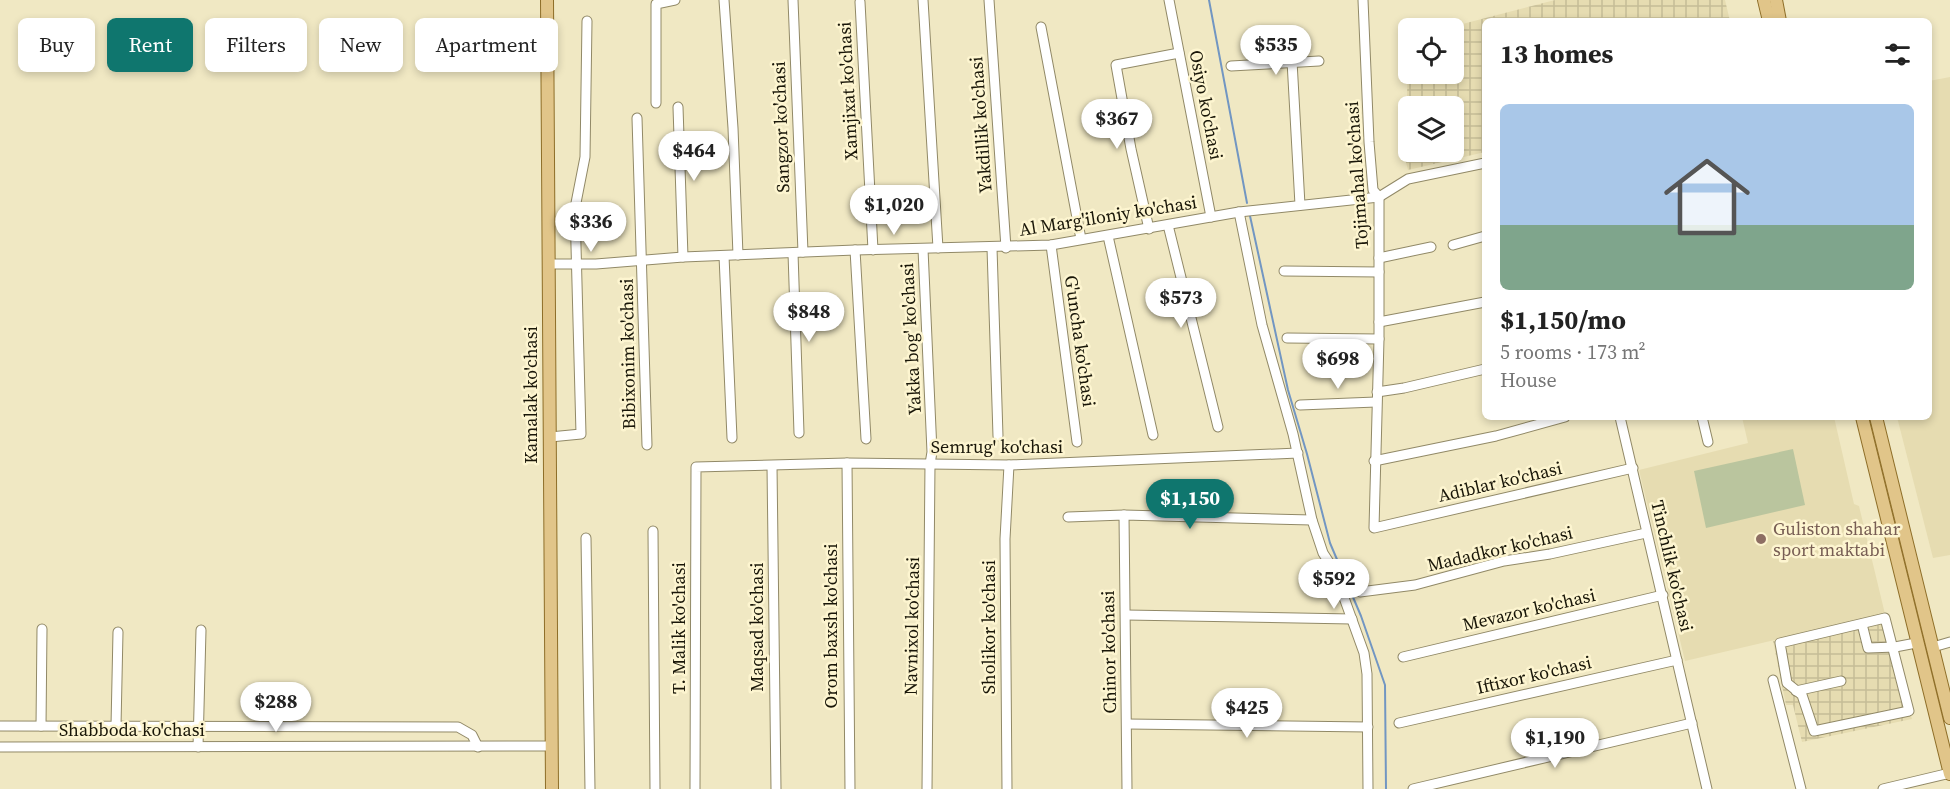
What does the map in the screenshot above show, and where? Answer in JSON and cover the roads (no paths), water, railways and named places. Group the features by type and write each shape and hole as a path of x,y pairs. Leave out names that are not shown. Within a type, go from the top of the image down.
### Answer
{"main road":[{"name":"Kamalak ko'chasi","path":"547,0 552,789"},
{"path":"1764,0 1768,18"},
{"path":"1776,0 1779,18"},
{"path":"1863,420 1950,774"},
{"path":"1877,420 1950,718"}],"street":[{"path":"656,103 656,4 675,0"},
{"path":"724,0 733,128 738,255"},
{"name":"Sangzor ko'chasi","path":"794,0 799,433"},
{"name":"Yakka bog' ko'chasi","path":"923,0 938,248"},
{"name":"Yakdillik ko'chasi","path":"989,0 1006,248"},
{"name":"Osiyo ko'chasi","path":"1169,0 1211,217"},
{"name":"Tojimahal ko'chasi","path":"1363,0 1369,142 1373,190 1379,197 1379,339 1374,528"},
{"name":"Xamjixat ko'chasi","path":"860,2 873,250"},
{"path":"550,437 581,434 576,208 585,157 587,21"},
{"path":"1041,27 1081,239"},
{"path":"1149,229 1131,149 1116,65 1179,53"},
{"path":"1292,61 1300,205"},
{"path":"1231,66 1319,61"},
{"path":"678,107 683,257"},
{"name":"Bibixonim ko'chasi","path":"637,118 647,445"},
{"name":"Al Marg'iloniy ko'chasi","path":"549,264 855,250 1006,248 1051,245 1239,212 1379,197 1408,179 1482,164"},
{"path":"1239,212 1262,325 1298,453 1312,520 1364,652 1367,674 1368,789"},
{"path":"1168,225 1218,427"},
{"path":"1108,236 1153,435"},
{"path":"1453,245 1482,237"},
{"name":"G'uncha ko'chasi","path":"1051,245 1077,442"},
{"path":"1379,258 1431,247"},
{"path":"992,248 998,436"},
{"name":"Yakka bog' ko'chasi","path":"923,249 930,356 932,452 930,464"},
{"path":"855,250 866,439"},
{"path":"724,256 732,438"},
{"path":"1284,271 1379,272"},
{"path":"1379,322 1482,303"},
{"path":"1287,338 1379,339"},
{"path":"1377,392 1482,370"},
{"path":"1300,405 1376,402"},
{"path":"1374,461 1496,436 1554,420"},
{"name":"Tinchlik ko'chasi","path":"1621,420 1707,789"},
{"path":"1703,420 1708,442"},
{"name":"Semrug' ko'chasi","path":"696,467 846,463 1009,465 1298,453"},
{"name":"Orom baxsh ko'chasi","path":"846,463 849,789"},
{"name":"Navnixol ko'chasi","path":"927,789 930,464"},
{"name":"Sholikor ko'chasi","path":"1007,789 1005,539 1009,465"},
{"name":"Maqsad ko'chasi","path":"772,466 776,789"},
{"name":"T. Malik ko'chasi","path":"695,789 696,467"},
{"name":"Adiblar ko'chasi","path":"1374,528 1633,468"},
{"path":"1068,517 1124,515 1312,520"},
{"name":"Chinor ko'chasi","path":"1124,515 1127,789"},
{"path":"653,531 655,789"},
{"name":"Madadkor ko'chasi","path":"1360,591 1415,585 1504,561 1550,554 1646,533"},
{"path":"586,538 590,789"},
{"name":"Mevazor ko'chasi","path":"1403,657 1662,595"},
{"path":"1126,615 1352,619"},
{"path":"1885,618 1893,647 1909,711 1814,731 1803,695 1787,683 1780,643 1885,618"},
{"path":"1862,624 1868,648 1916,643"},
{"path":"41,726 42,628"},
{"path":"198,747 201,630"},
{"path":"116,726 118,632"},
{"path":"1933,647 1950,642"},
{"name":"Iftixor ko'chasi","path":"1399,723 1677,660"},
{"path":"1773,680 1801,789"},
{"path":"1796,691 1841,681"},
{"path":"1413,789 1692,723"},
{"path":"1127,724 1368,727"},
{"path":"0,726 458,727 466,729 472,735 477,747"},
{"path":"260,727 260,747"},
{"name":"Shabboda ko'chasi","path":"0,747 552,746"},
{"path":"1883,789 1950,774"}],"waterway":[{"path":"1209,0 1247,203"},
{"path":"1250,216 1288,390 1330,543 1361,616 1385,685 1386,789"}],"place":[{"name":"Guliston shahar sport maktabi","path":"1761,539"}]}
